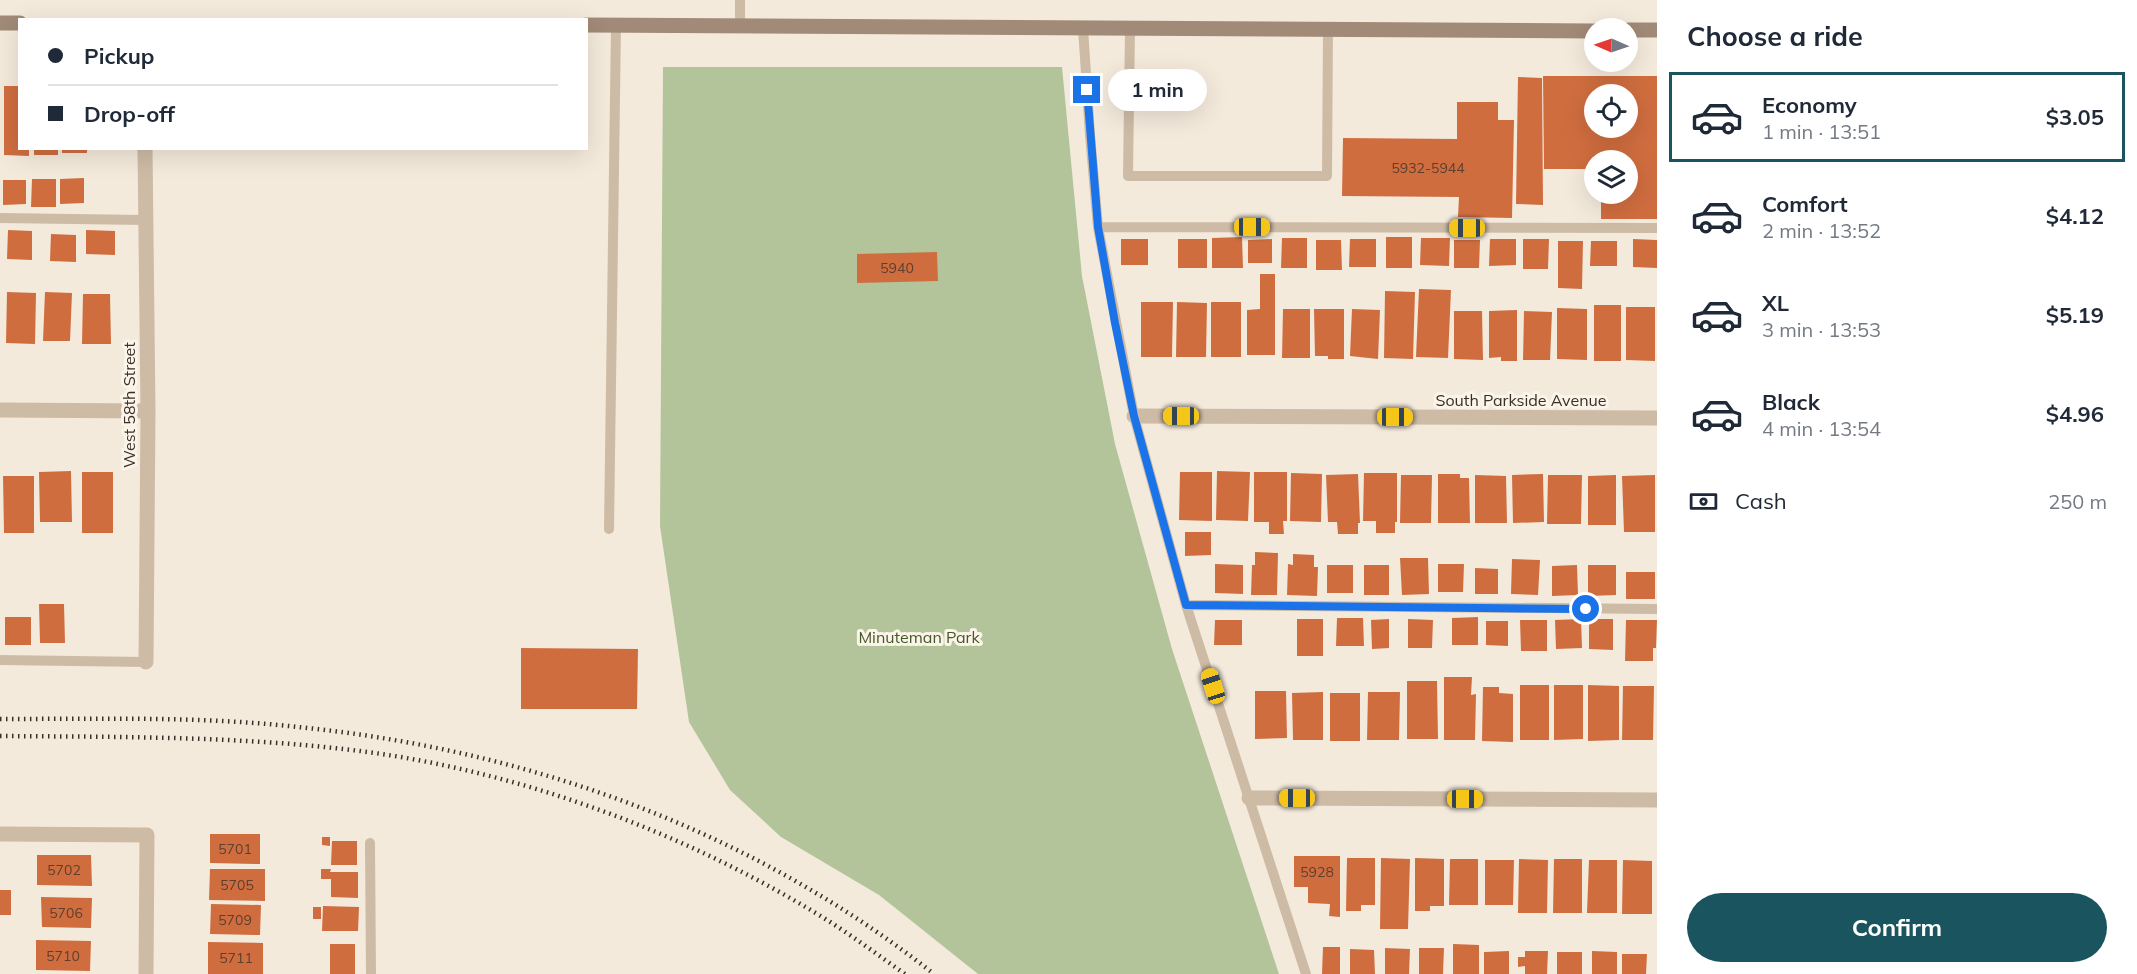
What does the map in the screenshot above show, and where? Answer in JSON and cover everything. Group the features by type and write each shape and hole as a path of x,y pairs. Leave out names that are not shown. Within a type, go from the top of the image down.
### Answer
{"main road":[{"path":"0,23 18,23"},
{"path":"588,25 1584,30"},
{"path":"1638,30 1657,30"}],"street":[{"name":"West 58th Street","path":"145,150 148,411 146,662"},
{"path":"0,410 148,411"},
{"name":"South Parkside Avenue","path":"1134,416 1657,418"},
{"path":"1249,798 1657,800"},
{"path":"0,834 147,835 146,974"}],"lane":[{"path":"740,0 740,26"},
{"path":"609,529 616,25"},
{"path":"1083,28 1089,135 1098,227 1134,416 1186,605 1306,974"},
{"path":"1130,28 1128,176 1327,176 1328,29"},
{"path":"0,218 145,220"},
{"path":"1098,227 1657,228"},
{"path":"1186,605 1657,609"},
{"path":"0,660 146,662"},
{"path":"370,843 371,974"}],"green space":[{"name":"Minuteman Park","path":"663,67 1062,67 1082,276 1115,444 1172,649 1279,974 978,974 879,895 781,837 730,790 689,722 660,526"}],"building":[{"path":"1543,76 1657,76 1657,219 1601,219 1601,204 1638,204 1638,150 1584,150 1584,169 1544,169"},
{"path":"1518,77 1542,78 1543,205 1516,204"},
{"path":"4,86 18,86 18,150 29,150 29,156 4,155"},
{"path":"1457,102 1498,102 1498,120 1514,120 1512,218 1458,217 1459,197 1342,196 1343,138 1457,139"},
{"path":"34,150 58,150 58,155 34,155"},
{"path":"62,150 87,150 87,153 62,153"},
{"path":"84,178 84,203 60,204 60,179"},
{"path":"32,179 56,179 56,207 31,207"},
{"path":"3,180 26,180 26,204 3,205"},
{"path":"8,230 32,231 32,260 7,259"},
{"path":"86,230 115,231 115,255 86,254"},
{"path":"51,234 76,235 76,262 50,261"},
{"path":"1242,237 1243,268 1212,268 1212,238"},
{"path":"1386,237 1412,237 1412,268 1386,268"},
{"path":"1282,238 1307,238 1307,268 1281,268"},
{"path":"1421,238 1450,238 1449,266 1420,265"},
{"path":"1121,239 1148,239 1148,265 1121,265"},
{"path":"1178,239 1207,239 1207,268 1178,268"},
{"path":"1272,239 1272,263 1248,263 1248,240"},
{"path":"1350,239 1376,239 1376,267 1349,267"},
{"path":"1490,239 1516,239 1516,265 1489,266"},
{"path":"1523,239 1549,239 1548,269 1523,269"},
{"path":"1633,239 1657,240 1657,268 1633,267"},
{"path":"1316,240 1341,240 1342,270 1316,270"},
{"path":"1454,240 1480,240 1479,268 1454,268"},
{"path":"1558,241 1583,241 1582,289 1558,288"},
{"path":"1591,241 1617,241 1617,266 1590,266"},
{"path":"937,252 938,281 857,283 857,254"},
{"path":"1260,274 1275,274 1275,355 1247,355 1247,310 1260,309"},
{"path":"1419,289 1451,290 1448,358 1416,357"},
{"path":"1385,291 1415,292 1413,359 1384,358"},
{"path":"7,292 36,293 35,344 6,343"},
{"path":"45,292 72,293 70,341 43,341"},
{"path":"83,294 110,294 111,344 82,344"},
{"path":"1141,302 1173,302 1172,357 1141,357"},
{"path":"1177,302 1207,303 1206,357 1176,357"},
{"path":"1211,302 1241,302 1241,357 1211,357"},
{"path":"1594,305 1621,305 1621,361 1594,361"},
{"path":"1626,307 1655,307 1655,361 1626,360"},
{"path":"1557,308 1587,309 1587,360 1557,359"},
{"path":"1283,309 1310,309 1310,358 1282,358"},
{"path":"1314,309 1344,309 1344,359 1315,356"},
{"path":"1352,309 1380,310 1378,359 1350,356"},
{"path":"1517,310 1517,361 1501,361 1501,357 1489,358 1489,311"},
{"path":"1454,311 1482,311 1483,360 1454,359"},
{"path":"1524,311 1552,312 1550,360 1523,360"},
{"path":"71,471 72,522 40,522 39,472"},
{"path":"1217,471 1250,472 1248,521 1216,520"},
{"path":"82,472 113,472 113,533 82,533"},
{"path":"1180,472 1212,472 1212,521 1179,520"},
{"path":"1254,472 1287,472 1287,521 1283,521 1284,534 1269,534 1269,522 1254,522"},
{"path":"1291,473 1322,474 1321,522 1290,521"},
{"path":"1364,473 1397,473 1395,533 1376,533 1376,521 1363,521"},
{"path":"1358,474 1360,523 1358,523 1358,534 1338,534 1337,522 1328,522 1326,475"},
{"path":"1438,474 1460,474 1460,478 1469,478 1470,523 1438,523"},
{"path":"1543,474 1544,522 1513,523 1512,475"},
{"path":"1401,475 1432,475 1431,523 1400,523"},
{"path":"1475,475 1506,476 1507,523 1475,523"},
{"path":"1548,475 1582,475 1581,524 1547,524"},
{"path":"1616,475 1616,525 1588,525 1588,476"},
{"path":"1655,475 1655,532 1624,532 1622,476"},
{"path":"3,476 34,476 34,533 4,533"},
{"path":"1185,532 1211,532 1211,555 1185,556"},
{"path":"1255,552 1278,553 1277,595 1251,595"},
{"path":"1293,554 1314,555 1314,567 1318,567 1317,596 1287,595 1288,564 1293,565"},
{"path":"1400,558 1428,558 1429,594 1402,595"},
{"path":"1512,559 1540,560 1538,595 1511,594"},
{"path":"1215,564 1243,565 1243,594 1215,593"},
{"path":"1438,564 1464,564 1463,592 1438,592"},
{"path":"1327,565 1353,565 1353,593 1327,593"},
{"path":"1364,565 1389,565 1389,595 1364,595"},
{"path":"1577,565 1578,595 1552,596 1552,566"},
{"path":"1588,565 1616,565 1616,595 1588,596"},
{"path":"1475,568 1498,569 1498,594 1475,594"},
{"path":"1626,572 1655,572 1655,599 1626,599"},
{"path":"39,604 64,604 65,643 40,643"},
{"path":"5,617 31,617 31,645 5,645"},
{"path":"1478,617 1478,645 1452,645 1452,618"},
{"path":"1337,618 1363,618 1364,646 1336,646"},
{"path":"1297,619 1323,619 1323,656 1297,656"},
{"path":"1389,619 1389,648 1372,649 1371,620"},
{"path":"1408,619 1433,620 1432,648 1408,648"},
{"path":"1581,619 1582,648 1556,649 1555,620"},
{"path":"1589,619 1613,619 1613,650 1589,649"},
{"path":"1215,620 1242,620 1242,645 1214,645"},
{"path":"1520,620 1547,620 1547,651 1521,651"},
{"path":"1626,620 1657,620 1653,661 1625,661"},
{"path":"1486,621 1508,621 1508,646 1486,645"},
{"path":"521,648 638,649 637,709 521,709"},
{"path":"1444,677 1472,677 1471,695 1476,694 1475,740 1444,740"},
{"path":"1407,681 1437,681 1438,739 1407,739"},
{"path":"1520,685 1549,685 1549,740 1520,740"},
{"path":"1554,685 1583,685 1583,739 1554,740"},
{"path":"1588,685 1619,686 1619,740 1588,741"},
{"path":"1623,686 1654,686 1653,740 1622,740"},
{"path":"1483,687 1499,687 1499,693 1513,694 1513,742 1482,741"},
{"path":"1255,691 1286,691 1287,738 1255,739"},
{"path":"1323,692 1323,740 1293,740 1292,693"},
{"path":"1368,692 1400,692 1399,740 1367,740"},
{"path":"1330,693 1360,693 1360,741 1330,741"},
{"path":"210,834 260,834 260,864 210,863"},
{"path":"322,837 330,837 330,846 322,845"},
{"path":"332,841 357,841 357,865 331,865"},
{"path":"37,855 91,855 92,886 37,885"},
{"path":"1294,856 1340,856 1340,917 1329,916 1330,904 1308,903 1308,887 1294,887"},
{"path":"1347,858 1375,858 1375,905 1361,905 1361,911 1346,911"},
{"path":"1381,858 1410,859 1408,929 1380,929"},
{"path":"1415,858 1444,859 1444,906 1430,906 1430,911 1415,911"},
{"path":"1450,859 1478,859 1478,905 1449,905"},
{"path":"1519,859 1548,860 1547,913 1518,913"},
{"path":"1554,859 1582,859 1582,913 1553,913"},
{"path":"1485,860 1514,860 1513,905 1485,905"},
{"path":"1589,860 1617,860 1617,913 1587,913"},
{"path":"1623,860 1652,861 1652,914 1622,914"},
{"path":"210,869 265,869 265,901 209,900"},
{"path":"321,869 331,869 330,872 358,872 358,898 331,897 331,879 321,879"},
{"path":"0,890 11,890 11,915 0,915"},
{"path":"41,897 92,898 91,928 42,927"},
{"path":"211,904 261,905 260,935 210,934"},
{"path":"323,906 359,907 358,931 322,931"},
{"path":"313,907 321,907 321,919 313,919"},
{"path":"36,940 91,941 90,971 36,970"},
{"path":"208,942 263,943 263,974 208,974"},
{"path":"330,944 355,944 355,974 330,974"},
{"path":"1453,944 1479,945 1479,974 1453,974"},
{"path":"1323,947 1340,947 1340,974 1322,974"},
{"path":"1385,948 1410,949 1409,974 1385,974"},
{"path":"1419,948 1444,948 1443,974 1419,974"},
{"path":"1350,949 1374,950 1375,974 1350,974"},
{"path":"1509,951 1509,974 1484,974 1484,952"},
{"path":"1525,951 1548,951 1547,974 1525,974 1525,966 1518,967 1518,957 1525,957"},
{"path":"1592,951 1617,952 1617,974 1592,974"},
{"path":"1557,952 1582,952 1582,974 1557,974"},
{"path":"1622,954 1647,954 1646,974 1622,974"}],"railway":[{"path":"0,719 187,720 261,723 384,738 469,755 552,777 634,805 713,839 790,878 864,923 934,974"},
{"path":"0,736 180,738 270,742 360,751 419,760 478,773 595,808 708,855 814,912 905,974"}],"route":[{"path":"1087,90 1098,227 1115,323 1134,416 1186,605 1586,609"}]}
